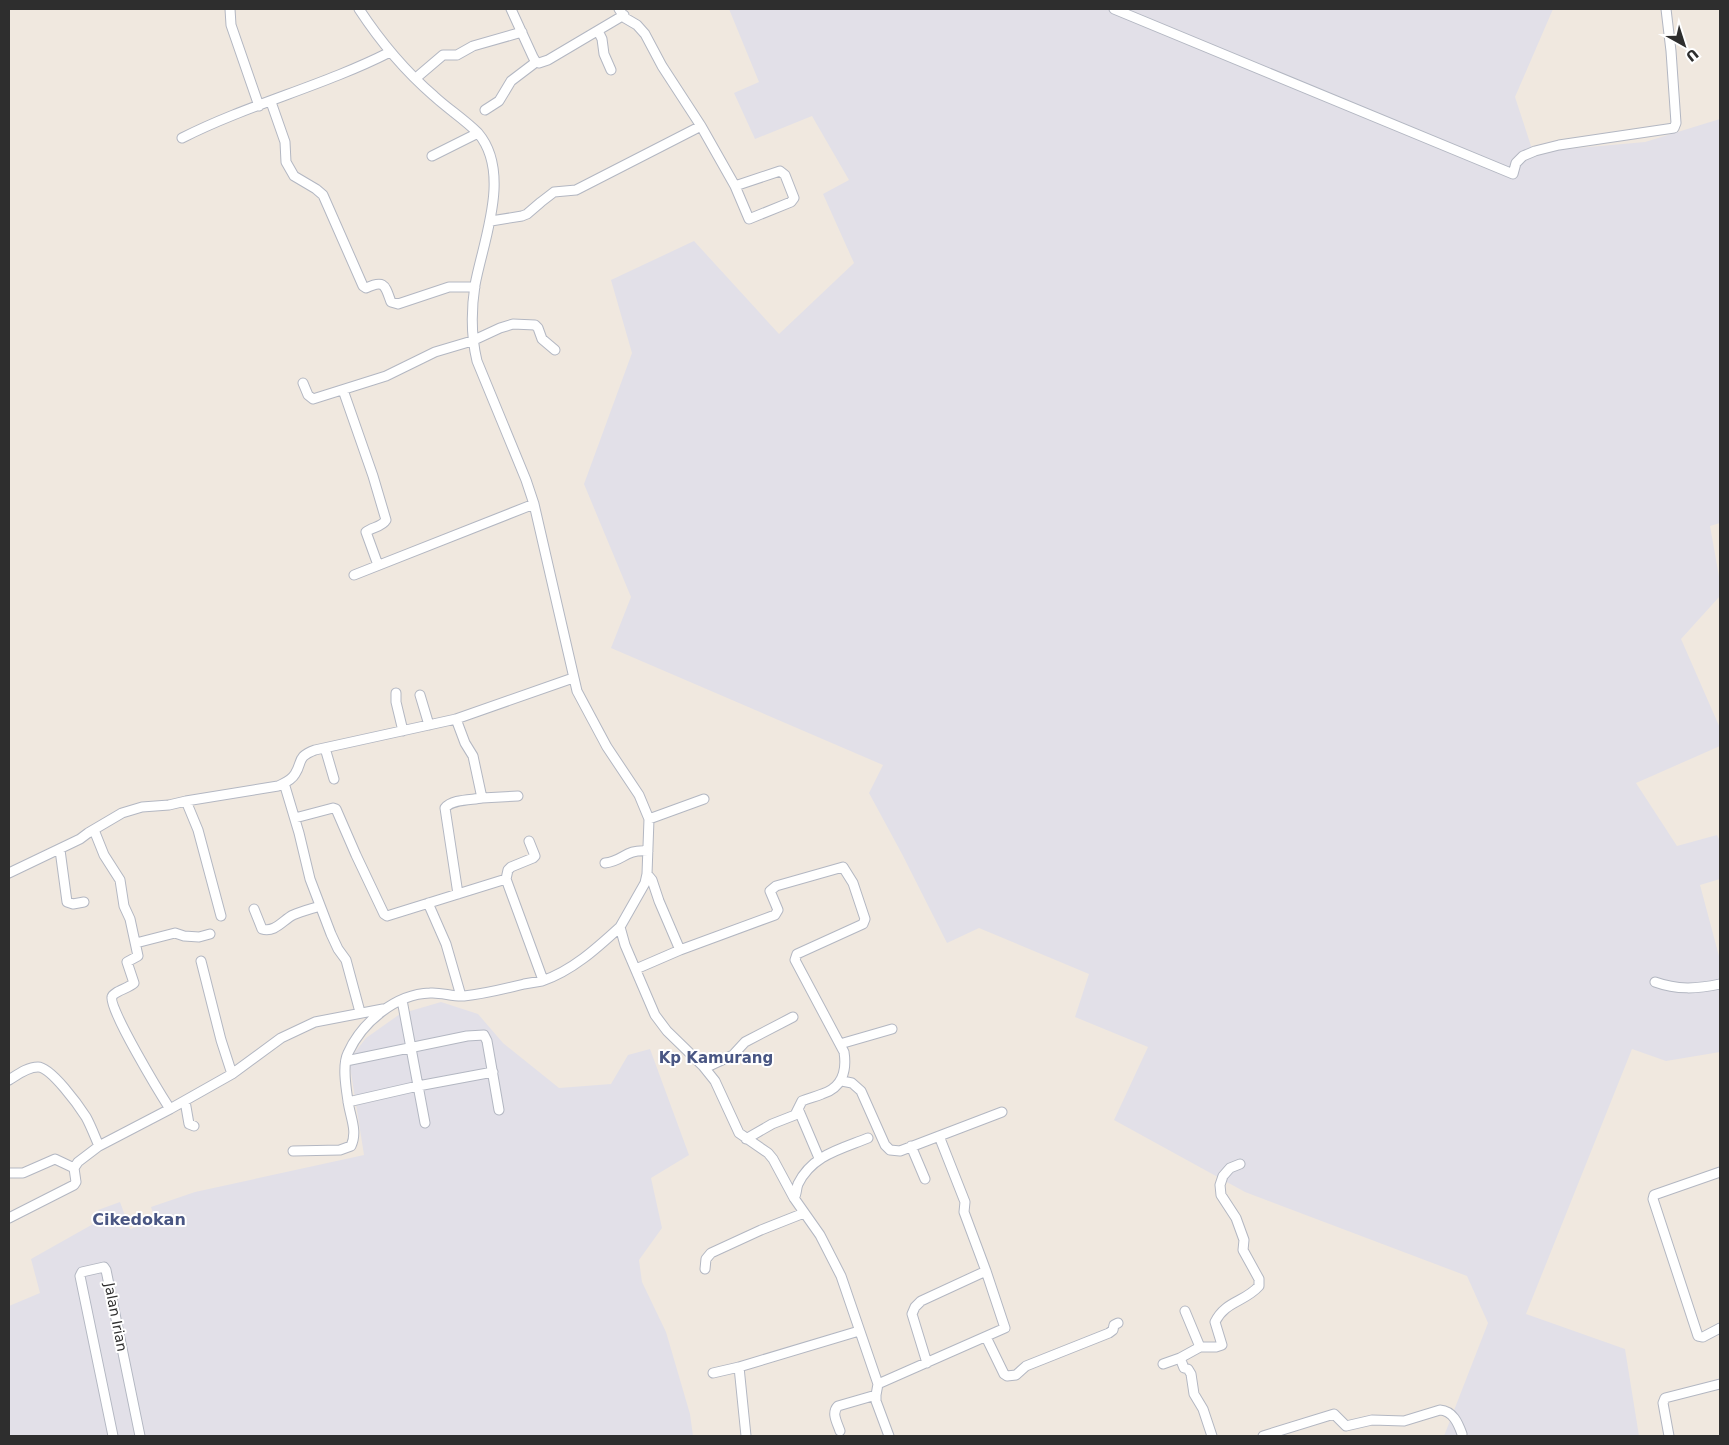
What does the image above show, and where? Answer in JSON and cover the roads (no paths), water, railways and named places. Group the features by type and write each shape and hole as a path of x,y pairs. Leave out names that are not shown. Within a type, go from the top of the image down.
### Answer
{"street":[{"path":"230,9 231,25 259,106"},
{"path":"9,1218 74,1185 76,1182 74,1168 78,1162 99,1146 232,1074 281,1038 302,1027 322,1020 383,1009 412,995 433,992 461,996 487,994 543,980 575,964 620,927 641,891 647,874 649,819 639,795 607,747 577,691 534,504 526,480 477,362 472,341 471,322 475,287 491,221 493,175 486,148 478,133 433,96 390,52 359,9"},
{"path":"511,9 536,62"},
{"path":"1114,9 1513,174 1516,163 1523,156 1535,151 1559,145 1674,128 1676,124 1675,105 1666,9"},
{"path":"485,110 499,101 511,81 536,62 540,63 548,60 598,31 622,12 638,25 645,34 669,78 735,186 750,219 791,202 794,198 785,175 780,171 735,186"},
{"path":"598,31 602,39 604,54 611,70"},
{"path":"416,78 443,55 457,55 473,46 522,32"},
{"path":"182,138 208,125 271,102 390,52"},
{"path":"271,102 285,142 286,162 294,176 323,195 363,286 366,288 376,283 382,285 394,304 449,286 475,287"},
{"path":"491,221 527,214 551,194 558,191 576,190 700,126"},
{"path":"432,156 478,133"},
{"path":"303,383 308,395 313,399 386,376 435,352 472,341 512,324 535,324 542,339 555,350"},
{"path":"343,390 386,520 366,532 378,565"},
{"path":"354,575 534,504"},
{"path":"9,873 60,850 122,813 142,807 169,805 278,786 296,774 300,760 309,752 456,719 573,678"},
{"path":"396,693 396,702 403,731"},
{"path":"420,695 429,725"},
{"path":"456,719 473,756 482,798"},
{"path":"325,748 334,779"},
{"path":"284,783 310,879 338,949 346,960 360,1012"},
{"path":"458,894 445,808 453,803 482,798 518,796"},
{"path":"649,819 704,799"},
{"path":"186,801 198,830 221,916"},
{"path":"295,818 336,809 386,916 506,878"},
{"path":"94,830 104,855 120,880 124,906 130,918 138,956 127,962 134,983 114,994 111,999 120,1020 157,1089 170,1109"},
{"path":"529,841 533,858 511,867 506,878 543,980"},
{"path":"60,850 68,902 73,904 84,902"},
{"path":"604,863 617,860 627,852 637,850 648,851"},
{"path":"636,969 680,950 775,915 778,910 770,891 776,886 843,867 853,883 865,919 863,924 801,952 795,957 844,1052 846,1062 842,1081 831,1090 802,1101 795,1115 772,1124 746,1139"},
{"path":"647,874 652,880 659,902 680,950"},
{"path":"428,903 446,944 461,996"},
{"path":"254,909 262,929 267,930 275,928 287,918 320,906"},
{"path":"620,927 655,1015 661,1025 705,1068 719,1089 734,1126 739,1133 768,1153 773,1159 794,1198 820,1235 832,1257 841,1276 878,1384 876,1395 889,1436"},
{"path":"136,943 175,932 184,936 199,937 210,934"},
{"path":"201,961 221,1040 232,1074"},
{"path":"1655,982 1670,988 1720,984"},
{"path":"402,1000 425,1123"},
{"path":"293,1151 340,1150 351,1146 354,1129 348,1102 346,1061 351,1046 383,1009"},
{"path":"705,1068 733,1055 745,1042 793,1017"},
{"path":"840,1044 892,1029"},
{"path":"346,1061 410,1047 484,1035 499,1110"},
{"path":"9,1080 26,1070 38,1067 45,1069 72,1098 87,1118 99,1146"},
{"path":"348,1102 492,1072"},
{"path":"842,1081 852,1083 862,1091 876,1128 887,1148 897,1151 1002,1112"},
{"path":"185,1101 189,1124 194,1126"},
{"path":"799,1110 820,1158"},
{"path":"878,1384 1006,1328 964,1212 965,1202 939,1136"},
{"path":"794,1198 798,1183 812,1164 820,1158 868,1138"},
{"path":"912,1146 926,1179"},
{"path":"9,1173 23,1173 55,1158 74,1168"},
{"path":"1163,1364 1180,1358 1200,1347 1222,1345 1215,1322 1218,1316 1225,1308 1255,1291 1259,1286 1260,1282 1243,1250 1244,1240 1236,1218 1221,1195 1220,1185 1223,1176 1230,1168 1240,1164"},
{"path":"1720,1172 1654,1195 1652,1199 1698,1336 1703,1338 1720,1328"},
{"path":"705,1269 706,1259 711,1253 804,1213"},
{"name":"Jalan Irian","path":"113,1436 80,1276 82,1272 104,1267 140,1436"},
{"path":"927,1363 912,1314 915,1307 921,1301 986,1271"},
{"path":"1185,1311 1200,1347"},
{"path":"986,1337 1004,1374 1016,1376 1026,1366 1109,1333 1113,1330 1114,1325 1118,1323"},
{"path":"713,1373 859,1331"},
{"path":"1180,1358 1184,1368 1188,1369 1191,1374 1194,1394 1204,1409 1212,1436"},
{"path":"738,1367 746,1436"},
{"path":"1670,1436 1663,1403 1665,1398 1720,1384"},
{"path":"840,1431 834,1412 838,1406 876,1395"},
{"path":"1263,1436 1334,1414 1346,1426 1372,1420 1404,1422 1440,1410 1451,1415 1456,1420 1462,1434"}],"district":[{"name":"Kp Kamurang","path":"716,1058"},
{"name":"Cikedokan","path":"139,1219"}]}
